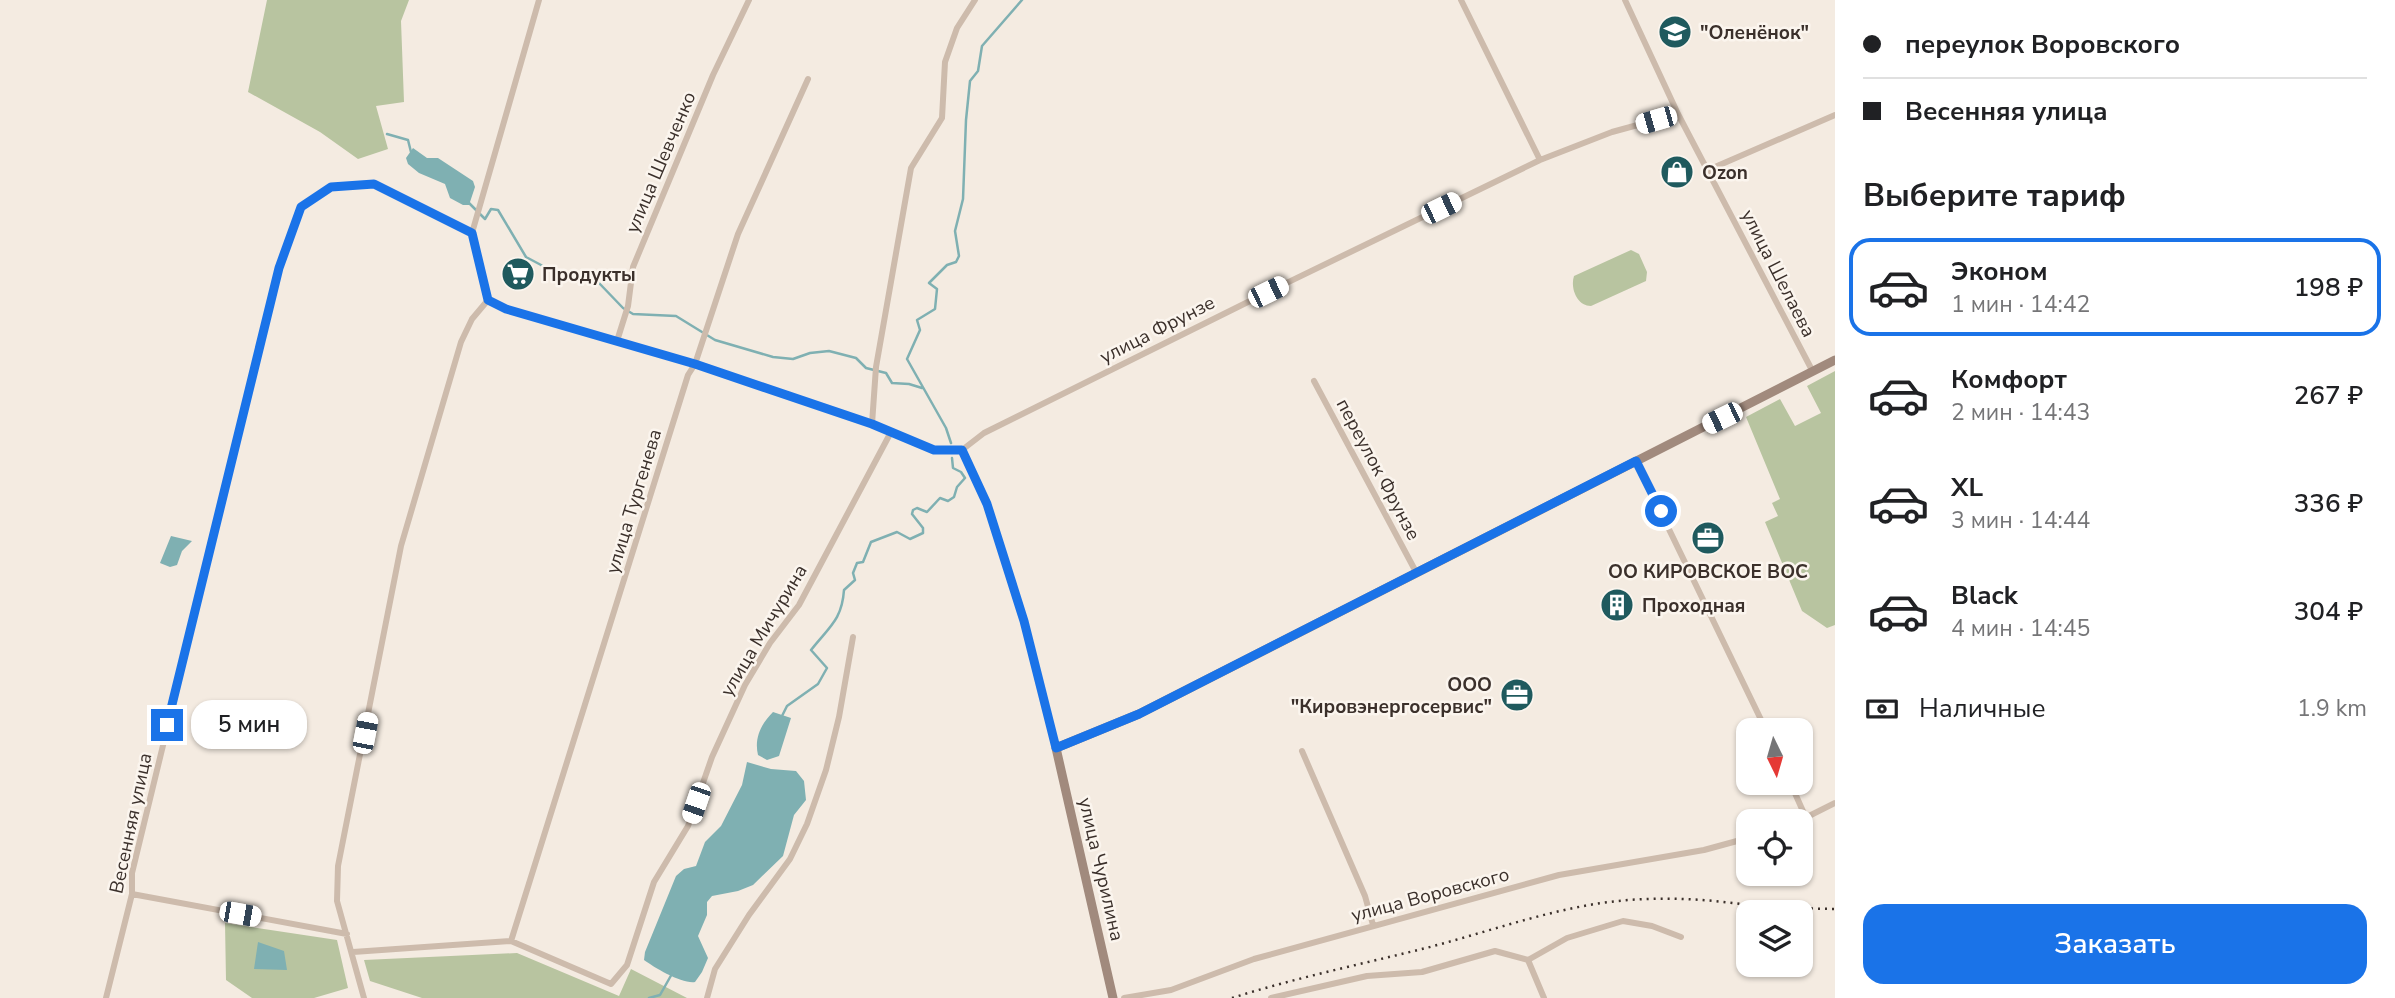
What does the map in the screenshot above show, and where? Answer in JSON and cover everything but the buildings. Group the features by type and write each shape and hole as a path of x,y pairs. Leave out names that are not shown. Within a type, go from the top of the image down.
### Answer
{"street":[{"path":"488,300 472,233 539,0"},
{"name":"улица Шевченко","path":"617,341 628,306 633,267 713,75 749,0"},
{"path":"872,424 876,367 911,168 942,118 945,62 957,28 975,0"},
{"path":"1461,0 1541,160"},
{"name":"улица Шелаева","path":"1625,0 1678,114 1813,372"},
{"name":"улица Тургенева","path":"511,941 684,388 695,364 738,234 808,79"},
{"name":"улица Фрунзе","path":"962,450 997,427 1541,160 1612,132 1678,114"},
{"path":"1708,170 1835,115"},
{"name":"Весенняя улица","path":"106,998 132,894 132,873 167,725 279,268 301,207 331,187 374,184 472,233"},
{"path":"488,300 506,309 695,364 872,424 934,450 962,450 996,530 1024,621 1056,748 1139,714 1835,360"},
{"path":"364,998 337,901 338,866 401,546 461,342 472,319 488,300"},
{"name":"переулок Фрунзе","path":"1314,381 1416,572"},
{"name":"улица Мичурина","path":"511,941 611,984 627,965 654,882 688,826 712,757 744,685 799,605 891,432"},
{"path":"1636,461 1760,718"},
{"path":"707,998 715,969 749,915 790,859 807,824 826,770 839,718 853,637"},
{"name":"улица Чурилина","path":"1056,748 1113,998"},
{"path":"1302,751 1365,896 1373,925"},
{"path":"1813,814 1835,803"},
{"name":"улица Воровского","path":"1124,998 1171,990 1254,958 1559,875 1736,841"},
{"path":"132,894 347,934"},
{"path":"1271,998 1367,976 1422,972 1495,951 1528,960 1567,938 1623,921 1652,926 1681,937"},
{"path":"353,952 511,941"},
{"path":"1528,960 1545,998"}],"green space":[{"path":"267,0 409,0 401,21 404,102 376,106 388,149 358,159 320,132 248,92"},
{"path":"1631,250 1639,254 1647,272 1646,281 1591,306 1578,300 1574,291 1574,276"},
{"path":"1835,371 1835,625 1827,628 1802,611 1765,522 1778,516 1772,503 1780,499 1746,417 1780,399 1795,426 1821,413 1807,386"},
{"path":"225,923 337,940 348,988 314,998 252,998 226,980"},
{"path":"517,953 619,996 631,969 687,998 422,998 370,981 364,960"}],"water":[{"path":"413,148 427,158 438,158 473,181 475,187 469,205 450,198 445,184 419,173 408,164 406,158"},
{"path":"171,536 192,541 182,551 177,565 170,567 160,563"},
{"path":"773,712 791,718 779,756 767,760 758,755 757,743 762,726"},
{"path":"747,762 771,769 796,771 804,781 806,800 794,815 783,856 753,885 712,896 707,902 707,915 698,936 708,958 695,982 683,981 644,960 645,952 676,876 684,869 696,866 705,842 721,826 742,785"},
{"path":"258,942 284,951 287,970 254,969"}],"waterway":[{"path":"951,443 946,428 907,359 920,330 917,320 935,309 937,289 929,283 947,265 956,262 959,256 955,231 963,199 970,81 978,71 982,46 1022,0"},
{"path":"387,134 408,140 411,152"},
{"path":"468,202 485,219 491,209 498,210 526,257 558,274 577,273 588,276 633,314 676,316 715,340 773,357 793,359 810,353 829,351 856,358 866,368 886,373 892,383 922,388"},
{"path":"782,716 787,706 818,684 827,668 811,650 829,629 841,609 844,590 855,580 853,573 857,563 863,562 871,542 897,532 910,539 923,533 923,528 912,514 913,510 917,508 927,512 940,498 948,501 954,497 957,487 965,478 953,468 952,458"},
{"path":"649,998 660,995 673,972"}],"railway":[{"path":"1232,998 1579,907 1649,899 1736,903"},
{"path":"1813,909 1835,909"}],"place":[{"name":"\"Оленёнок\"","path":"1675,32"},
{"name":"Ozon","path":"1677,172"},
{"name":"Продукты","path":"518,274"},
{"name":"ОО КИРОВСКОЕ ВОС","path":"1708,538"},
{"name":"Проходная","path":"1617,605"},
{"name":"ООО \"Кировэнергосервис\"","path":"1517,695"}],"route":[{"path":"167,725 279,268 301,207 331,187 374,184 472,233 488,300 506,309 695,364 872,424 934,450 962,450 987,504 1024,621 1056,748 1139,714 1636,461 1661,511"}]}
